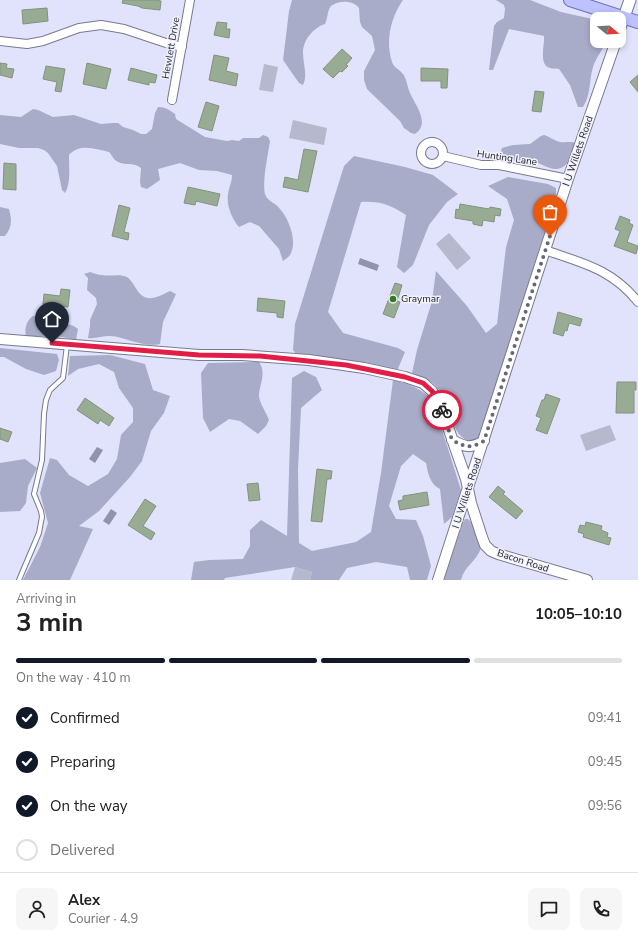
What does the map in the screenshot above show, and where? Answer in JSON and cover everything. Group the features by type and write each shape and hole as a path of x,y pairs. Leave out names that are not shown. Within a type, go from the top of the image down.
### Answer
{"main road":[{"path":"570,0 608,12"},
{"path":"626,12 629,2"},
{"path":"626,18 638,22"}],"street":[{"name":"Hewlett Drive","path":"172,100 190,0"},
{"path":"0,41 27,44 43,41 79,28 101,25 124,29 182,47"},
{"name":"I U Willets Road","path":"438,580 568,179 614,48"},
{"name":"Hunting Lane","path":"443,156 481,165 499,165 568,179"},
{"path":"545,250 594,267 612,276 623,285 638,302"},
{"name":"Bacon Road","path":"0,339 199,355 278,357 346,365 405,377 423,383 432,391 440,404 466,479 485,545 491,551 525,563 587,580"},
{"path":"452,440 468,446 475,446 484,441"}],"lane":[{"path":"19,580 39,533 42,518 41,511 34,498 34,494 42,460 46,400 50,390 63,378 67,344"}],"shaded area":[{"path":"292,0 403,0 395,14 390,30 390,54 395,67 404,75 410,93 418,108 422,119 420,130 415,134 404,128 400,121 367,89 364,80 364,71 375,50 372,36 362,27 360,22 359,8 353,3 342,2 331,6 325,24 316,28 307,39 303,48 305,73 304,81 303,85 299,83 283,60 289,11"},
{"path":"496,0 530,0 561,12 590,18 590,48 603,48 593,67 589,92 583,107 578,107 570,85 559,69 550,68 544,63 544,36 509,29 493,70 489,70 494,26 497,22 504,18 504,5"},
{"path":"264,64 278,67 273,92 259,90"},
{"path":"158,107 169,110 175,114 176,119 205,137 227,141 239,141 243,138 259,138 263,135 268,137 270,141 264,189 266,196 280,209 289,225 293,237 293,244 289,256 283,261 279,249 259,226 250,222 239,227 236,224 230,212 228,203 228,194 232,175 217,171 199,170 180,163 158,169 160,180 147,189 141,187 141,168 138,166 118,162 109,152 93,148 83,148 73,151 69,155 69,180 65,193 62,190 57,166 48,153 38,148 19,148 0,144 0,115 21,117 33,109 53,117 74,115 101,124 118,123 123,127 141,134 146,134 152,129 155,113"},
{"path":"293,120 327,128 324,145 289,138"},
{"path":"544,135 560,142 576,143 575,149 571,153 567,164 561,168 553,169 531,161 510,160 500,153 502,148 513,145 530,144"},
{"path":"354,156 405,167 433,175 458,194 447,202 429,225 413,265 404,273 397,267 406,215 385,204 361,202 328,312 343,333 398,348 405,352 397,371 297,355 293,350 295,324 344,166"},
{"path":"508,177 548,184 556,188 556,196 480,436 474,442 467,440 458,433 447,402 436,386 428,380 412,373 417,350 432,301 436,271 467,306 486,333 497,324 506,247 514,220 507,199 488,186"},
{"path":"0,207 9,209 11,217 11,224 5,236 0,236"},
{"path":"449,233 471,258 457,270 436,244"},
{"path":"360,258 379,265 377,271 358,264"},
{"path":"90,272 100,275 121,275 127,277 144,297 157,297 170,291 176,294 163,322 160,344 147,345 110,336 88,338 90,320 97,304 96,298 87,290 88,278 84,274"},
{"path":"33,316 41,318 49,326 62,323 75,327 78,329 76,340 53,335 27,338 25,332 26,326"},
{"path":"0,348 57,354 59,360 56,371 44,375 26,369 4,357 0,357"},
{"path":"110,355 145,364 153,390 170,396 164,413 151,431 142,461 130,477 99,511 79,526 93,529 70,580 23,580 40,547 48,523 40,493 50,458 57,460 69,475 88,486 108,474 117,459 121,435 133,422 133,408 119,388 114,372 99,364 78,369 68,376 70,356"},
{"path":"259,362 263,375 259,396 269,420 266,426 258,434 240,421 229,419 210,432 203,418 201,373 208,363"},
{"path":"304,371 316,377 322,390 301,408 298,469 299,543 312,551 356,542 371,532 381,473 393,380 405,383 425,393 433,401 461,490 452,517 444,524 440,489 432,481 426,463 413,454 401,466 389,506 396,519 416,520 423,536 431,566 427,580 410,580 407,567 376,562 347,568 339,580 310,580 312,572 295,567 225,578 224,580 191,580 194,562 243,559 250,546 250,530 261,520 287,536 292,378"},
{"path":"610,425 616,440 586,451 580,435"},
{"path":"97,447 103,450 95,463 89,459"},
{"path":"25,459 37,468 28,486 26,503 20,511 0,512 0,463"},
{"path":"111,509 117,513 109,525 103,521"},
{"path":"465,519 468,519 473,525 481,548 477,557 465,571 461,580 444,580 462,525"},
{"path":"295,567 312,572 310,580 291,580"}],"building":[{"path":"123,0 161,1 160,10 142,8 122,3"},
{"path":"47,8 48,21 23,24 22,10"},
{"path":"217,22 227,23 226,29 230,29 229,38 214,35"},
{"path":"342,49 352,58 346,65 348,66 333,78 323,69"},
{"path":"214,55 229,58 226,71 238,74 236,86 209,80"},
{"path":"0,63 7,64 6,68 14,69 12,78 0,75"},
{"path":"87,63 111,69 106,89 83,84"},
{"path":"46,66 65,69 61,92 55,91 57,82 43,79"},
{"path":"131,68 157,75 155,83 149,82 149,85 128,80"},
{"path":"421,68 448,69 447,88 441,88 441,81 421,81"},
{"path":"638,75 638,92 630,82"},
{"path":"535,91 544,92 541,112 532,111"},
{"path":"206,102 219,106 212,131 198,127"},
{"path":"304,149 317,151 308,192 283,187 285,177 298,180"},
{"path":"4,163 16,164 16,190 3,189"},
{"path":"188,187 220,194 217,206 196,201 195,205 184,203"},
{"path":"460,204 489,209 490,207 501,209 500,216 495,215 494,222 483,220 482,226 473,224 473,221 455,218 456,209 459,210"},
{"path":"119,205 130,208 124,232 129,233 128,240 112,236"},
{"path":"620,216 630,220 629,223 633,225 627,242 638,246 636,254 614,246 620,231 615,229"},
{"name":"Graymar","path":"395,283 402,285 397,301 400,302 394,318 383,314"},
{"path":"61,289 70,290 68,307 43,304 44,294 60,296"},
{"path":"258,298 285,301 283,318 277,317 277,313 257,311"},
{"path":"558,312 582,319 580,326 569,323 567,331 565,330 563,336 553,333"},
{"path":"617,382 636,382 636,390 634,390 634,413 616,413"},
{"path":"546,394 560,399 547,434 536,430 541,418 536,416"},
{"path":"85,398 114,418 109,426 100,420 98,424 77,410"},
{"path":"0,428 12,432 8,442 0,439"},
{"path":"317,469 332,471 331,479 327,479 322,522 311,521"},
{"path":"258,483 260,500 249,501 247,484"},
{"path":"498,486 505,492 503,494 523,511 516,519 489,497"},
{"path":"427,492 429,505 400,510 398,501 403,500 403,496"},
{"path":"145,499 156,506 143,526 155,533 151,540 128,525"},
{"path":"586,522 602,526 601,530 608,533 607,537 611,538 609,545 583,537 584,534 578,532 580,525 585,526"}],"way so far":[{"path":"442,410 452,440 468,446 475,446 484,441 550,236"}],"place":[{"name":"Graymar","path":"393,299"}],"route":[{"path":"52,343 199,355 260,356 309,360 364,368 405,377 423,383 432,391 442,410"}]}
